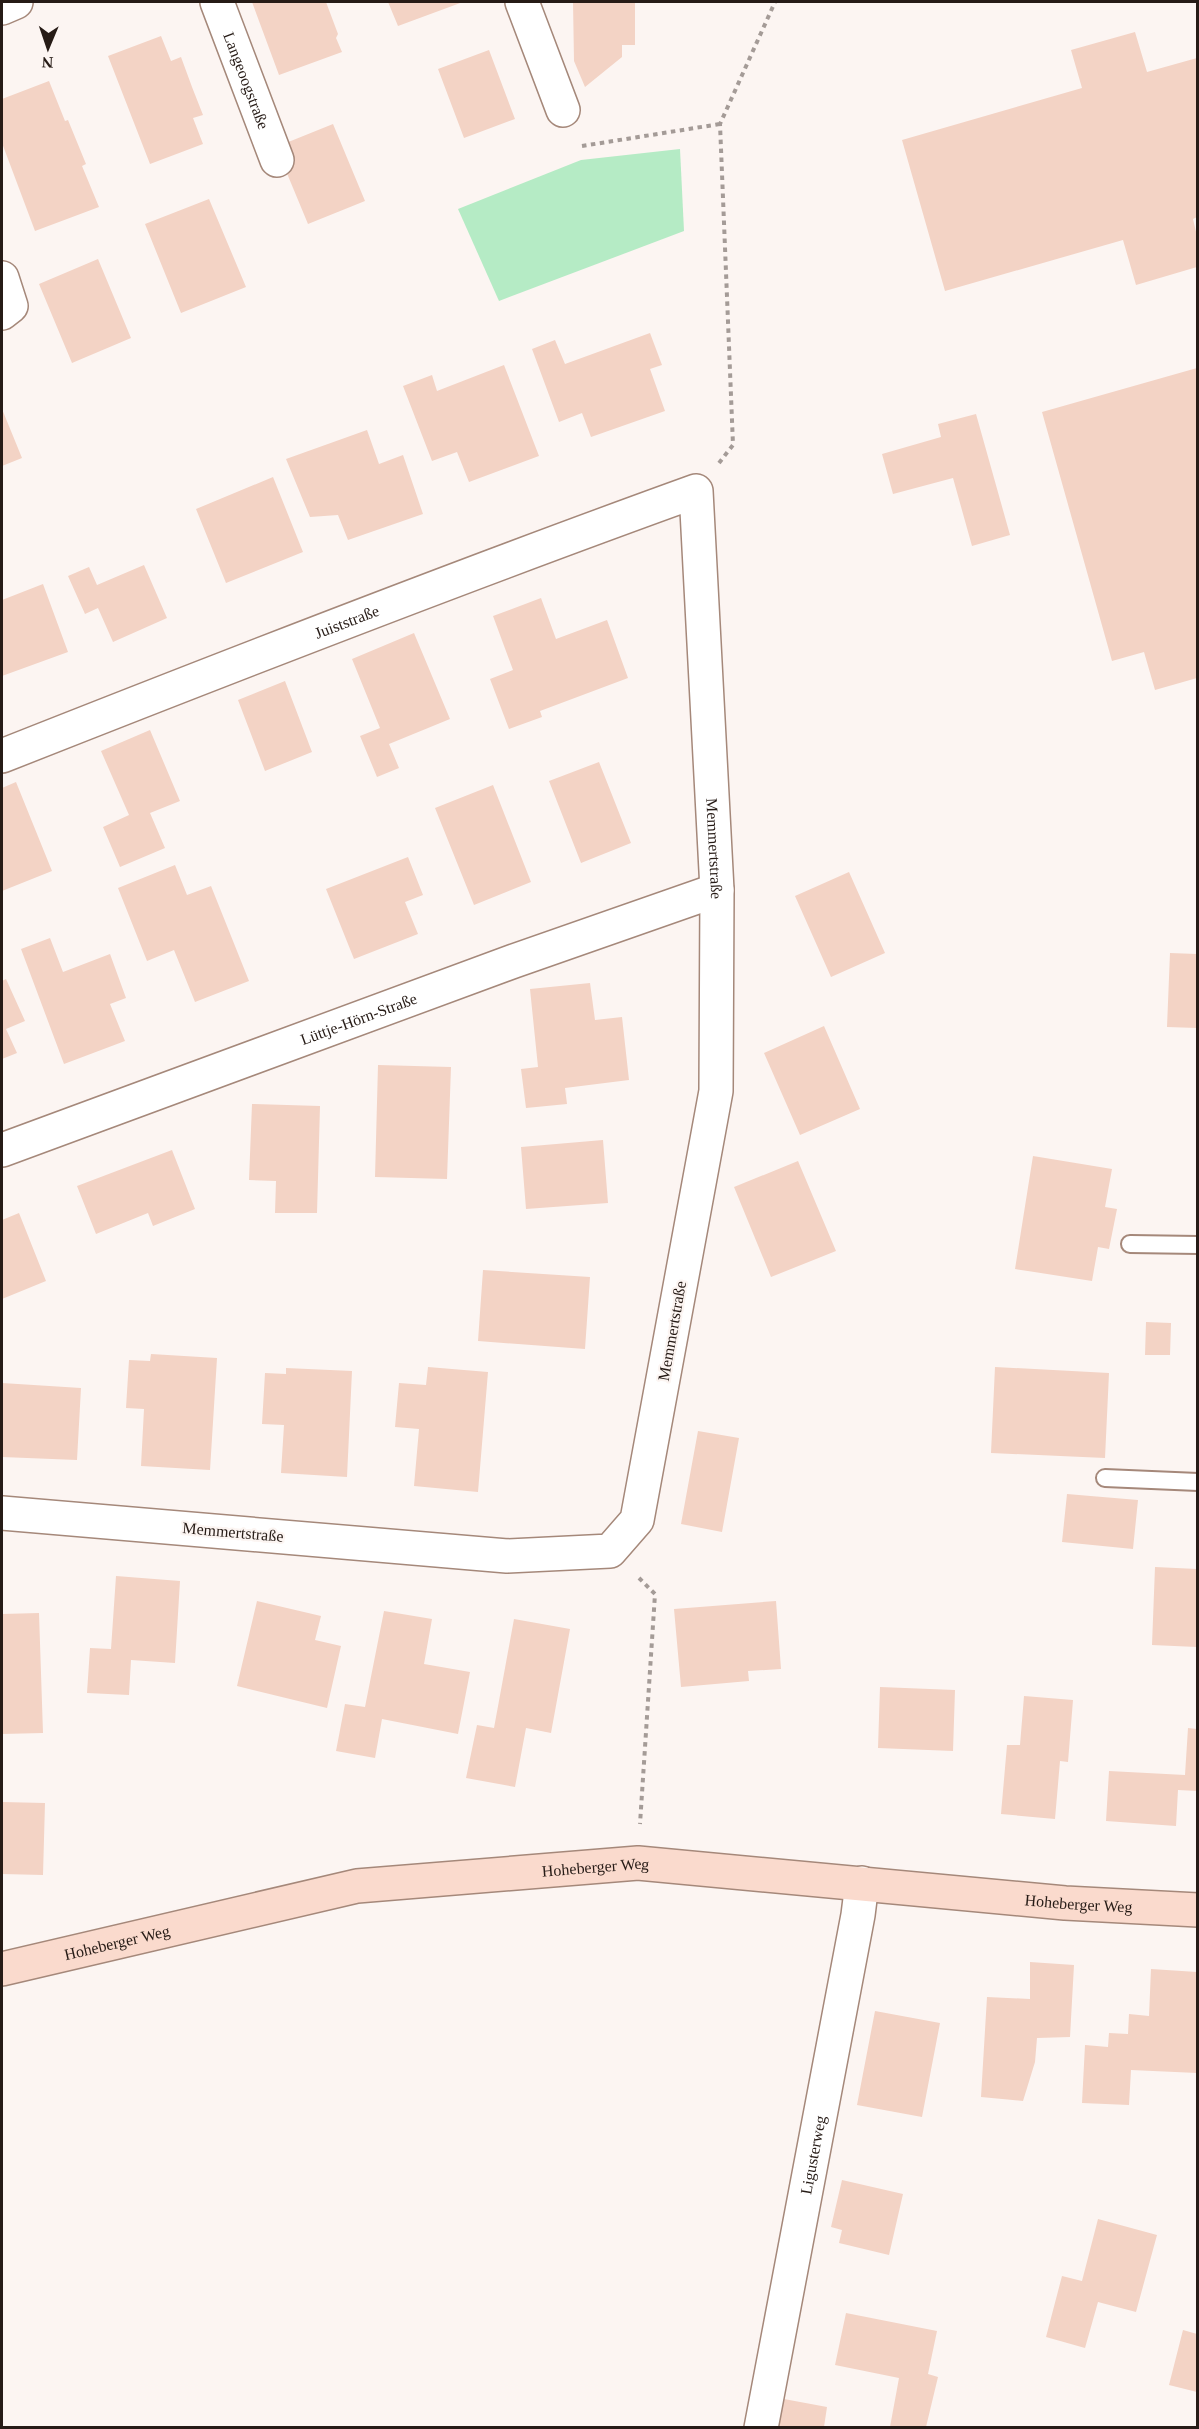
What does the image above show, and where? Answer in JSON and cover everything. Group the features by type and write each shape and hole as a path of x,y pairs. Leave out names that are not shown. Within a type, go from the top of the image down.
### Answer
{"street":[{"path":"2,8 16,2"},
{"name":"Langeoogstraße","path":"217,2 277,160"},
{"path":"522,2 563,110"},
{"path":"2,278 11,306 2,313"},
{"name":"Juiststraße","path":"2,756 249,658 554,542 696,491"},
{"name":"Memmertstraße","path":"2,1513 507,1556 610,1551 637,1520 716,1091 717,890 696,491"},
{"name":"Lüttje-Hörn-Straße","path":"2,1150 503,965 717,890"},
{"name":"Hoheberger Weg","path":"2,1969 357,1886 638,1863 1065,1903 1197,1910"},
{"name":"Ligusterweg","path":"761,2427 858,1915 862,1883"}],"lane":[{"path":"1130,1244 1197,1245"},
{"path":"1105,1478 1197,1482"}],"path":[{"path":"696,491 734,445 720,124 775,2"},
{"path":"563,110 578,146 720,124"},
{"path":"610,1551 655,1594 638,1863"}],"green space":[{"path":"680,149 684,231 499,301 458,209 581,160"}],"building":[{"path":"252,2 326,2 342,52 279,75"},
{"path":"388,2 463,2 398,26"},
{"path":"573,2 635,2 635,45 622,45 622,57 585,87 574,61"},
{"path":"1135,32 1147,72 1197,58 1197,217 1193,219 1197,236 1197,267 1136,285 1123,240 945,291 902,140 1082,88 1071,50"},
{"path":"161,36 171,61 181,57 203,115 193,118 203,144 150,164 108,56"},
{"path":"489,50 515,119 464,138 438,69"},
{"path":"49,81 86,164 82,166 99,207 35,231 2,143 2,99"},
{"path":"333,124 365,201 308,224 276,147"},
{"path":"209,199 246,287 181,313 145,224"},
{"path":"98,259 131,338 72,363 39,284"},
{"path":"650,333 662,365 650,369 665,411 591,437 582,413 559,422 532,349 555,340 565,364"},
{"path":"504,365 539,456 469,482 457,452 432,461 403,386 432,375 437,391"},
{"path":"1197,368 1197,678 1155,690 1144,652 1112,661 1042,412"},
{"path":"2,409 22,458 2,466"},
{"path":"976,414 1010,535 972,546 953,478 893,494 882,454 941,437 938,424"},
{"path":"367,430 379,464 403,455 423,514 348,540 338,515 310,517 286,459"},
{"path":"273,477 303,552 226,583 196,509"},
{"path":"144,565 167,618 113,642 98,608 85,614 68,576 89,567 97,585"},
{"path":"43,584 68,652 2,676 2,600"},
{"path":"541,598 556,639 607,620 628,678 540,711 542,717 509,729 490,679 513,670 493,616"},
{"path":"414,633 450,719 389,744 399,768 377,777 360,736 380,728 352,659"},
{"path":"285,681 312,752 265,771 238,700"},
{"path":"150,730 180,801 150,813 165,848 120,867 103,827 129,815 101,751"},
{"path":"599,762 631,843 581,863 549,781"},
{"path":"16,782 52,871 2,891 2,788"},
{"path":"493,785 531,882 474,905 435,808"},
{"path":"408,857 423,895 405,902 418,934 354,959 326,889"},
{"path":"175,865 187,895 211,886 249,981 195,1002 174,950 147,961 118,888"},
{"path":"849,872 885,953 831,977 795,896"},
{"path":"50,938 63,972 110,954 126,998 110,1004 125,1041 64,1064 21,949"},
{"path":"1170,953 1197,954 1197,1028 1167,1027"},
{"path":"6,979 25,1021 6,1029 17,1053 2,1059 2,981"},
{"path":"590,983 595,1020 622,1017 629,1080 565,1088 567,1104 526,1108 521,1069 538,1067 530,989"},
{"path":"824,1026 860,1109 800,1135 764,1053"},
{"path":"378,1065 451,1067 447,1179 375,1177"},
{"path":"252,1104 320,1106 317,1213 275,1213 276,1181 249,1180"},
{"path":"603,1140 608,1203 526,1209 521,1147"},
{"path":"172,1150 195,1209 153,1226 148,1213 96,1234 77,1186"},
{"path":"1033,1156 1112,1169 1105,1207 1117,1209 1109,1249 1098,1247 1092,1281 1015,1269"},
{"path":"798,1161 836,1251 771,1277 734,1187"},
{"path":"19,1213 46,1281 2,1299 2,1220"},
{"path":"483,1270 590,1277 585,1349 478,1341"},
{"path":"1146,1322 1171,1323 1170,1355 1145,1355"},
{"path":"151,1354 217,1358 210,1470 141,1466 144,1409 126,1408 129,1360 150,1361"},
{"path":"428,1367 488,1372 478,1492 414,1486 419,1429 395,1427 399,1383 426,1385"},
{"path":"995,1367 1109,1373 1105,1458 991,1453"},
{"path":"286,1368 352,1371 347,1477 281,1473 284,1425 262,1424 265,1373 286,1374"},
{"path":"2,1383 81,1388 77,1460 2,1457"},
{"path":"698,1431 739,1438 722,1532 681,1524"},
{"path":"1067,1494 1138,1500 1133,1549 1062,1542"},
{"path":"1155,1567 1197,1569 1197,1647 1152,1645"},
{"path":"116,1576 180,1581 175,1663 131,1660 129,1695 87,1693 90,1648 111,1649"},
{"path":"257,1601 321,1616 315,1640 341,1646 327,1708 237,1686"},
{"path":"776,1601 781,1669 748,1671 749,1681 681,1687 674,1609"},
{"path":"384,1611 432,1619 424,1664 470,1672 458,1734 382,1719 375,1758 336,1751 345,1704 365,1707"},
{"path":"39,1613 43,1733 2,1734 2,1614"},
{"path":"514,1619 570,1629 551,1733 526,1728 515,1787 466,1778 477,1725 494,1728"},
{"path":"880,1687 955,1690 953,1751 878,1748"},
{"path":"1024,1696 1073,1700 1068,1762 1060,1761 1055,1819 1001,1814 1007,1745 1020,1745"},
{"path":"1188,1728 1197,1729 1197,1791 1178,1790 1176,1826 1106,1821 1109,1771 1185,1775"},
{"path":"2,1802 45,1803 43,1875 2,1874"},
{"path":"1030,1962 1074,1965 1070,2037 1037,2038 1035,2062 1023,2101 981,2097 987,1997 1030,1999"},
{"path":"1151,1969 1197,1972 1197,2073 1131,2070 1129,2105 1082,2103 1085,2045 1108,2047 1109,2033 1128,2034 1129,2014 1149,2016"},
{"path":"875,2011 940,2023 922,2117 857,2105"},
{"path":"842,2180 903,2194 889,2255 839,2243 842,2230 831,2227"},
{"path":"1098,2219 1157,2235 1136,2312 1098,2302 1085,2348 1046,2337 1062,2276 1082,2281"},
{"path":"846,2313 937,2331 928,2374 938,2377 926,2427 890,2427 899,2378 835,2365"},
{"path":"1183,2330 1197,2334 1197,2392 1169,2385"},
{"path":"784,2399 827,2407 824,2427 779,2427"}]}
